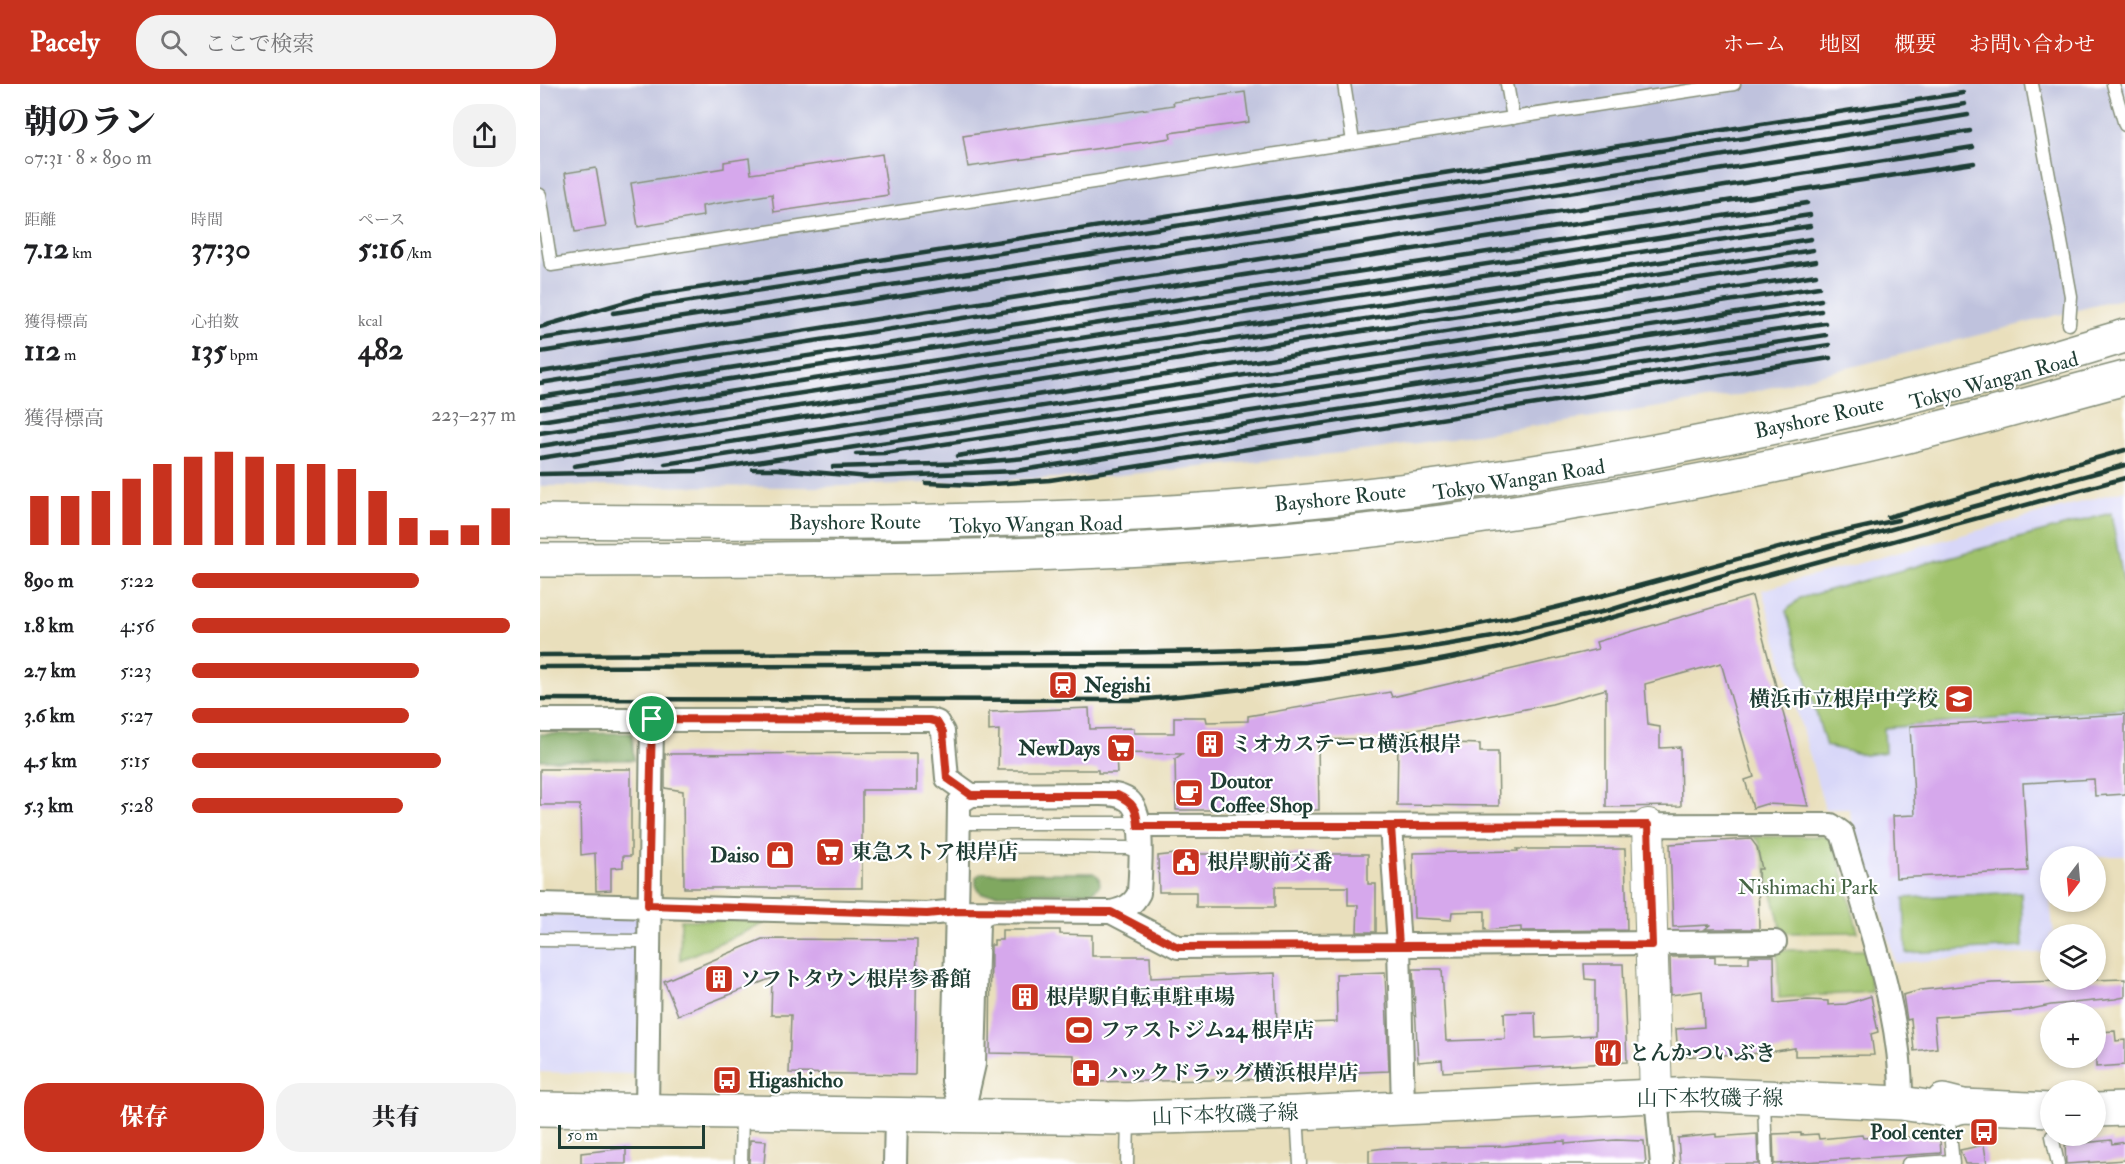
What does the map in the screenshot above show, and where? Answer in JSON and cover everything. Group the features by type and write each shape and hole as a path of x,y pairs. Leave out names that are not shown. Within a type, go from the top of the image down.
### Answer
{"main road":[{"name":"Bayshore Route","path":"540,520 822,523 1106,516 1300,502 1444,485 1592,463 1766,429 1935,391 2125,336"},
{"name":"Tokyo Wangan Road","path":"540,529 753,530 1106,525 1306,510 1542,480 1718,447 1903,406 2125,345"},
{"name":"Tokyo Wangan Road","path":"540,553 844,553 998,550 1308,530 1561,498 1697,476 1854,443 2125,372"},
{"name":"Bayshore Route","path":"540,560 926,558 1107,551 1296,538 1458,520 1644,492 1855,449 2125,378"},
{"name":"山下本牧磯子線","path":"540,1109 1128,1118 1297,1113 1696,1094 1905,1104 1927,1109 1956,1108 2040,1120"},
{"path":"2106,1110 2125,1109"}],"street":[{"path":"647,1111 652,719"},
{"path":"540,720 930,720 937,722 943,732 947,778 971,795"},
{"path":"540,904 927,914 957,911 1111,912 1124,909 1135,901 1139,893 1138,824 1136,808 1128,800 1117,795 971,795 959,803 959,854 957,911 952,1066 953,1081 963,1114"},
{"path":"1138,824 1831,825 1842,833 1894,1025 1902,1066 1905,1104"},
{"path":"1648,825 1656,1096 1662,1164"},
{"path":"1391,826 1399,946 1403,1108"},
{"path":"963,1114 974,1064 978,922 981,916 990,911"},
{"path":"1111,912 1178,947 1652,945 1775,942"},
{"path":"896,1115 896,1164"}],"lane":[{"path":"1344,84 1353,142"},
{"path":"1507,84 1513,118"},
{"path":"540,195 551,265 1734,84"},
{"path":"2032,84 2071,296 2068,324"},
{"path":"2113,84 2125,125"},
{"path":"959,828 967,823 1138,824"},
{"path":"959,854 967,849 1011,848 1127,848 1140,852"},
{"path":"540,940 640,941"},
{"path":"1764,1096 1766,1164"},
{"path":"1908,1164 1952,1163 1956,1108"},
{"path":"741,1164 742,1112"},
{"path":"1297,1113 1300,1164"},
{"path":"1127,1164 1128,1118"},
{"path":"2055,1146 2058,1164"}],"shaded area":[{"path":"540,84 2125,84 2125,298 1740,395 1371,450 1110,476 818,487 540,486"},
{"name":"横浜市立根岸中学校","path":"2125,490 2125,856 2106,856 2106,846 2040,846 2040,912 2051,912 2053,924 2040,924 2040,953 1895,963 1873,883 1860,854 1849,809 1825,809 1762,590"},
{"path":"540,915 636,916 640,920 637,1074 540,1072"}],"green space":[{"path":"2111,513 2125,591 2125,708 1884,728 1885,752 1865,755 1826,746 1786,611 1800,598"},
{"path":"632,733 634,760 540,760 540,734"},
{"name":"Nishimachi Park","path":"1823,836 1834,841 1858,932 1782,933 1759,842 1753,837"},
{"path":"982,873 1093,873 1099,877 1100,885 1091,893 982,894 976,886 976,877"},
{"path":"2021,892 2023,947 1906,953 1904,898"},
{"path":"681,920 772,920 680,960"},
{"name":"Nishimachi Park","path":"1777,950 1865,950 1872,992 1779,998"}],"building":[{"path":"1245,92 1249,122 1170,133 1171,138 968,167 963,136 1174,105 1173,102"},
{"path":"882,154 888,195 774,212 772,194 702,206 703,216 638,227 631,183 724,168 724,162 749,158 751,174"},
{"path":"596,168 606,227 575,232 565,173"},
{"path":"1752,596 1808,806 1766,804 1753,808 1745,780 1754,777 1721,663 1645,684 1648,725 1660,727 1660,748 1680,747 1681,806 1606,807 1606,689 1552,704 1388,735 1389,738 1318,740 1319,810 1176,810 1175,759 1182,754 1116,753 1117,773 1098,773 1098,770 998,770 999,730 989,731 989,712 1089,708 1090,729 1134,728 1134,733 1174,733 1174,717 1206,717 1207,722 1248,721 1248,716 1390,692 1392,697 1598,649 1596,642"},
{"path":"2125,714 2125,794 2095,796 2094,779 2023,783 2028,871 1896,878 1893,816 1915,815 1910,726"},
{"path":"1398,741 1480,744 1480,752 1498,752 1499,806 1397,805"},
{"path":"917,753 917,790 862,790 862,888 684,888 683,791 665,788 665,754"},
{"path":"540,769 631,769 631,856 623,856 623,867 611,868 611,890 596,891 595,853 581,855 580,805 540,805"},
{"path":"1751,839 1757,847 1762,869 1758,869 1759,929 1705,929 1710,925 1673,927 1670,844"},
{"path":"1517,849 1625,849 1627,930 1521,931 1521,927 1485,930 1485,911 1452,912 1451,920 1414,918 1413,853 1518,851"},
{"path":"1176,854 1368,854 1368,884 1376,884 1376,932 1357,932 1358,905 1348,905 1348,887 1275,887 1275,907 1196,907 1196,892 1159,892 1158,856"},
{"path":"1002,930 1060,930 1060,934 1092,935 1092,956 1150,956 1151,978 1275,973 1277,1024 1337,1022 1336,974 1385,972 1389,1071 1279,1075 1279,1079 1085,1082 1074,1071 1074,1055 990,1053 991,945 994,945 994,940 1002,940"},
{"path":"762,939 917,940 915,1075 789,1073 791,1015 771,1015 772,978 678,1015 664,981"},
{"path":"1715,956 1715,963 1749,963 1749,956 1774,956 1775,1003 1808,1000 1828,1001 1828,1005 1846,1004 1871,996 1878,1032 1871,1034 1874,1055 1795,1056 1795,1048 1764,1053 1678,1057 1676,1029 1704,1027 1702,991 1671,995 1670,957"},
{"path":"1584,964 1623,964 1627,1062 1443,1072 1442,1060 1418,1062 1413,969 1442,969 1446,1041 1505,1039 1504,1013 1535,1012 1536,1038 1595,1035 1595,980 1585,979"},
{"path":"2125,979 2125,997 2083,1002 2040,1002 2040,1007 2021,1011 1934,1017 1937,1048 1914,1051 1911,1019 1907,1020 1903,995 1921,990 1992,983 2040,982 2040,990 2106,990 2106,980"},
{"path":"2106,1031 2115,1031 2116,1041 2125,1040 2125,1065 2106,1066"},
{"path":"1801,1133 1801,1135 1818,1134 1819,1139 1862,1135 1863,1138 1884,1136 1940,1139 1941,1153 1774,1164 1773,1134"},
{"path":"1716,1134 1716,1137 1757,1134 1758,1164 1680,1164 1678,1138"},
{"path":"750,1140 766,1141 764,1164 749,1164"},
{"path":"1616,1140 1644,1141 1646,1164 1369,1164 1369,1150 1385,1148 1505,1146 1565,1141 1565,1144"},
{"path":"2111,1140 2112,1144 2125,1142 2125,1160 2066,1164 2065,1146 2106,1146 2106,1141"},
{"path":"1984,1145 1987,1164 1965,1164 1960,1150"},
{"path":"626,1148 626,1164 581,1164 581,1153"}],"railway":[{"path":"540,327 646,296 1963,93"},
{"path":"613,313 1965,104"},
{"path":"540,339 1554,183 1968,115"},
{"path":"540,352 1970,131"},
{"path":"540,372 1973,147"},
{"path":"540,383 1974,163"},
{"path":"540,397 1807,203"},
{"path":"540,408 1810,215"},
{"path":"540,421 1810,226"},
{"path":"540,433 1811,239"},
{"path":"540,446 1813,250"},
{"path":"540,458 1816,261"},
{"path":"574,466 1816,275"},
{"path":"665,464 1819,287"},
{"path":"540,474 697,471 1821,300"},
{"path":"856,454 885,453 1821,311"},
{"path":"957,456 1825,323"},
{"path":"833,467 971,463 1025,458 1826,335"},
{"path":"753,469 869,477 1016,471 1829,345"},
{"path":"926,483 977,485 1050,480 1830,358"},
{"path":"1888,517 2125,450"},
{"path":"540,667 1177,665 1305,662 1420,649 1499,636 1610,610 1717,577 2125,465"},
{"path":"540,699 1137,700 1320,680 1410,666 1500,648 2125,478"},
{"path":"540,655 1166,652 1316,646 1415,635 1537,612 1777,548 1898,520"}],"place":[{"name":"Negishi","path":"1063,685"},
{"name":"横浜市立根岸中学校","path":"1959,699"},
{"name":"ミオカステーロ横浜根岸","path":"1210,744"},
{"name":"NewDays","path":"1121,748"},
{"name":"Doutor Coffee Shop","path":"1189,793"},
{"name":"東急ストア根岸店","path":"830,852"},
{"name":"Daiso","path":"780,855"},
{"name":"根岸駅前交番","path":"1186,862"},
{"name":"ソフトタウン根岸参番館","path":"719,979"},
{"name":"根岸駅自転車駐車場","path":"1025,997"},
{"name":"ファストジム24 根岸店","path":"1079,1030"},
{"name":"とんかついぶき","path":"1608,1053"},
{"name":"ハックドラッグ横浜根岸店","path":"1086,1073"},
{"name":"Higashicho","path":"727,1080"},
{"name":"Pool center","path":"1984,1132"}],"route":[{"path":"652,719 648,905 927,914 957,911 1111,912 1178,947 1399,946 1392,841 1391,826 1648,825 1652,945 1399,946 1391,826 1138,826 1136,808 1128,800 1117,795 971,795 947,778 943,732 937,722 930,720 652,719"}]}
